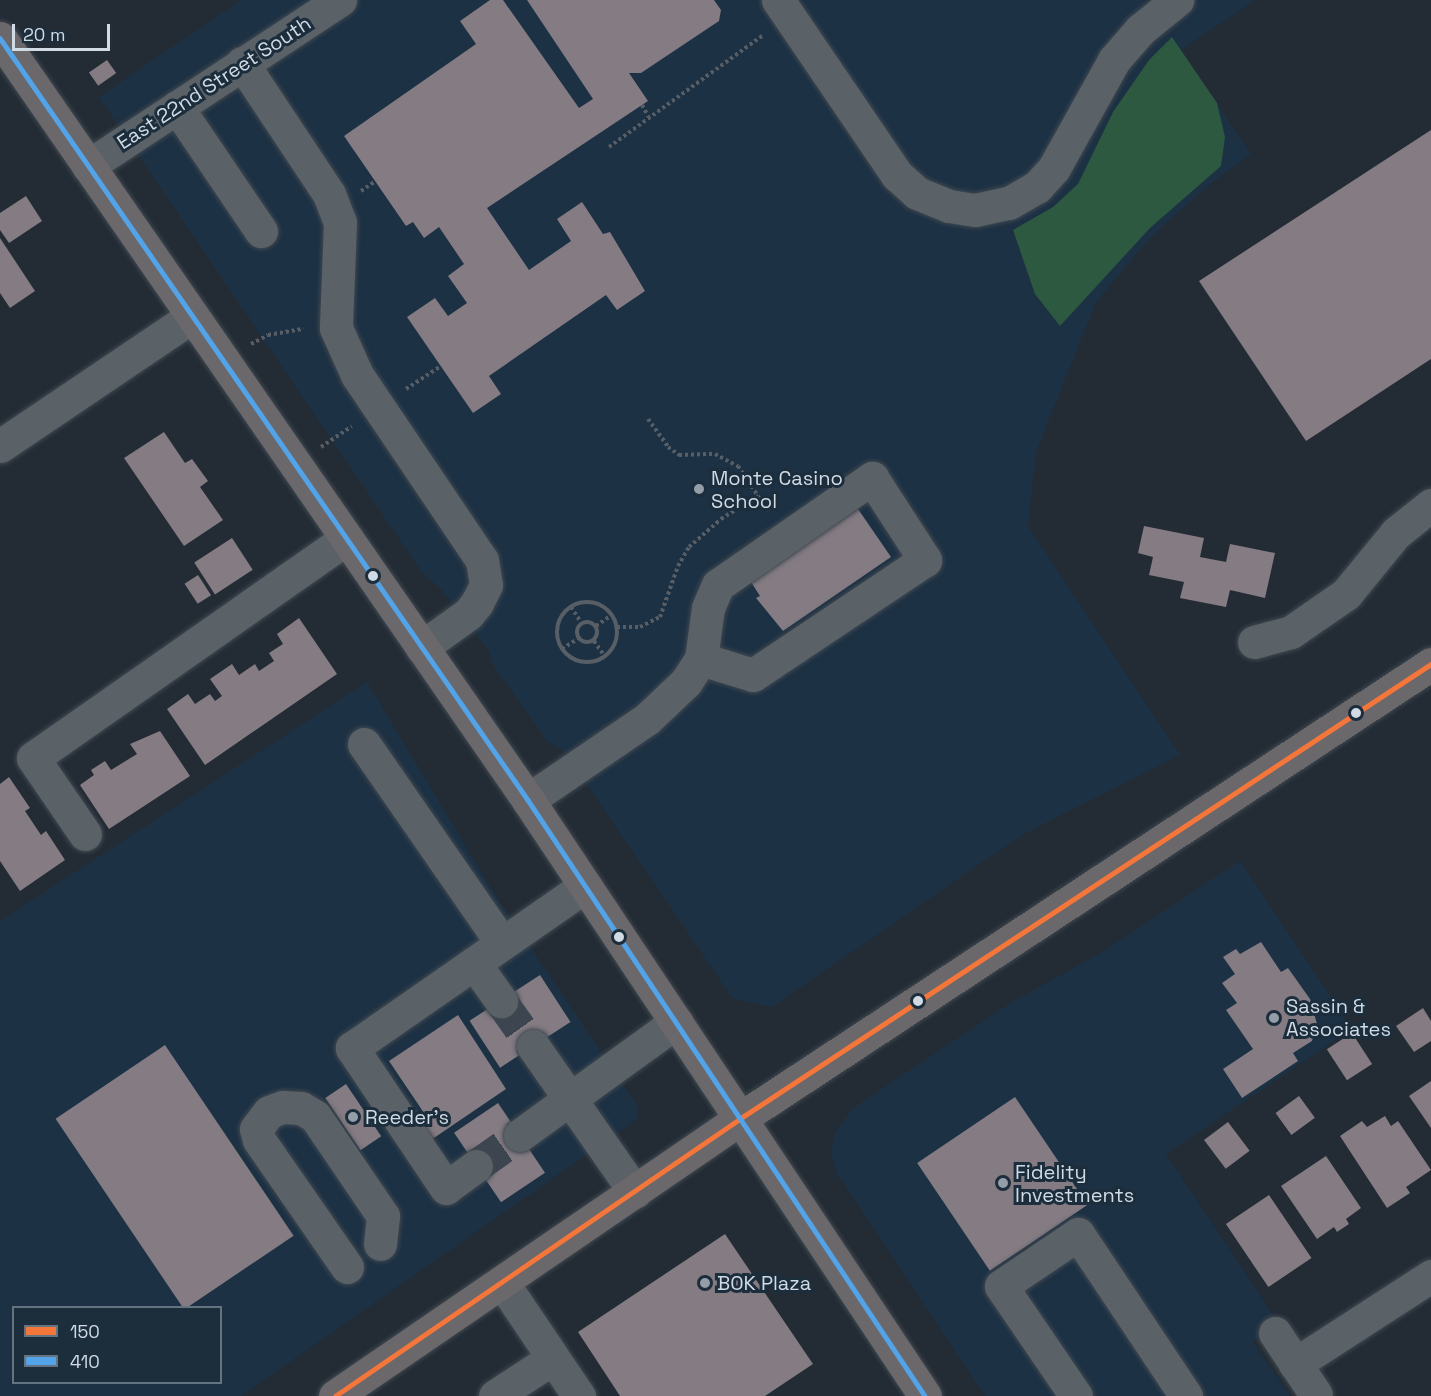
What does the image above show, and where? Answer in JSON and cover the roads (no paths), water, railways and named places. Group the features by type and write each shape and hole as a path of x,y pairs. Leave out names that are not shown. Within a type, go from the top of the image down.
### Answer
{"main road":[{"path":"0,38 191,317 528,800 925,1396"},
{"path":"335,1396 741,1118 1431,664"}],"street":[{"name":"East 22nd Street South","path":"88,166 340,0"},
{"path":"778,0 897,175 917,193 949,206 975,210 1009,203 1037,187 1054,168 1113,60 1140,30 1177,0"},
{"path":"242,63 329,194 340,222 336,328 357,375 482,560 486,585 477,603 468,614 422,647"},
{"path":"177,107 261,231"},
{"path":"0,446 191,317"},
{"path":"528,800 648,718 686,682 700,659 708,608 718,585 785,536 872,478 925,560 753,675 700,659"},
{"path":"1254,642 1291,632 1346,594 1396,533 1431,505"},
{"path":"86,834 33,758 347,538"},
{"path":"364,744 502,943"},
{"path":"476,1166 446,1188 352,1048 585,886"},
{"path":"474,963 501,1000"},
{"path":"520,1135 676,1022"},
{"path":"533,1046 635,1192"},
{"path":"347,1267 259,1140 256,1129 269,1113 292,1107 315,1116 384,1216 380,1244"},
{"path":"1076,1396 1001,1286 1078,1234 1186,1396"},
{"path":"1295,1364 1431,1276"},
{"path":"502,1282 579,1396"},
{"path":"1275,1333 1316,1395"},
{"path":"495,1396 553,1358"}],"tunnel":[{"path":"501,1001 533,1046"},
{"path":"476,1166 520,1135"}],"place":[{"name":"Monte Casino School","path":"699,489"},
{"name":"Sassin & Associates","path":"1274,1018"},
{"name":"Reeder's","path":"353,1117"},
{"name":"Fidelity Investments","path":"1003,1183"},
{"name":"BOK Plaza","path":"705,1283"}]}
